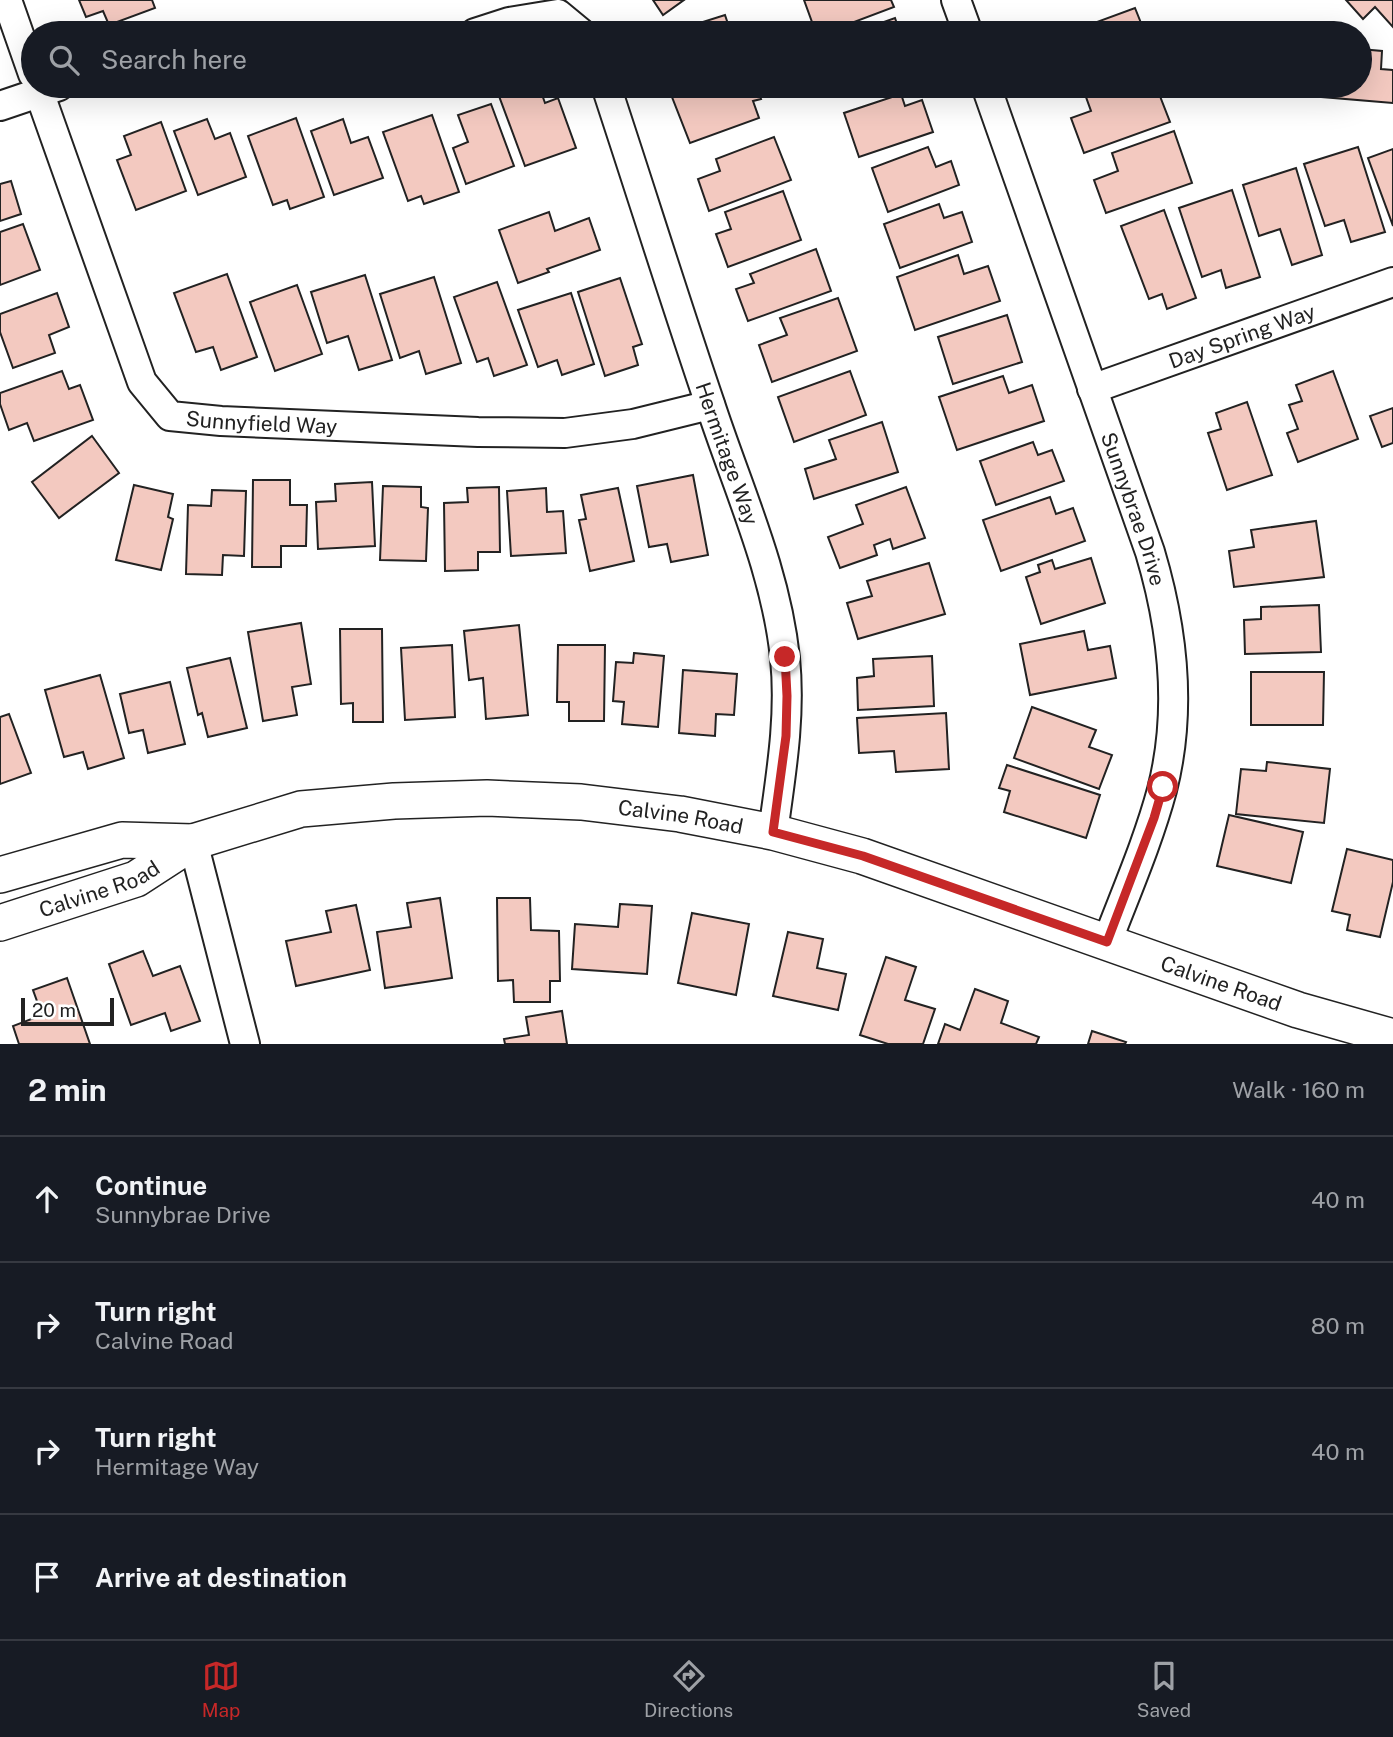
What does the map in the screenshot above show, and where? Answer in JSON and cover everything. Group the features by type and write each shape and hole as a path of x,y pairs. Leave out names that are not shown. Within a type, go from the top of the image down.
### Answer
{"street":[{"name":"Sunnyfield Way","path":"7,0 21,34"},
{"path":"956,0 964,21"},
{"path":"515,21 558,14 566,21"},
{"path":"0,106 21,95"},
{"name":"Sunnyfield Way","path":"47,98 142,382 170,416 262,423 565,433 633,424 710,405"},
{"name":"Hermitage Way","path":"610,98 776,603 785,657 787,696 786,736 773,832"},
{"name":"Sunnybrae Drive","path":"990,98 1150,552 1161,590 1170,640 1173,692 1171,736 1163,787 1107,942"},
{"name":"Day Spring Way","path":"1092,389 1393,282"},
{"name":"Calvine Road","path":"0,923 136,879 193,842 301,809 394,801 487,798 593,804 680,814 773,832 863,856 1298,1010 1389,1039"},
{"name":"Calvine Road","path":"0,875 122,840 193,842"},
{"path":"193,842 245,1044"}],"building":[{"path":"79,0 152,0 155,8 120,21 107,21 103,11 86,17"},
{"path":"653,0 684,0 663,15"},
{"path":"804,0 891,0 894,7 857,21 812,21"},
{"path":"1346,0 1393,0 1393,27 1375,7 1363,19"},
{"path":"1135,8 1140,21 1100,21"},
{"path":"725,15 727,21 706,21"},
{"path":"1372,50 1382,51 1381,69 1393,70 1393,103 1334,98 1372,98"},
{"path":"500,98 543,98 545,103 558,98 576,148 525,166"},
{"path":"672,98 761,98 753,101 759,118 690,143"},
{"path":"889,98 902,98 905,106 922,100 933,132 859,157 844,113"},
{"path":"1086,98 1161,98 1170,122 1084,153 1071,118 1091,111"},
{"path":"491,104 514,166 466,184 453,148 468,142 458,115"},
{"path":"432,115 459,192 424,204 421,196 408,201 383,132"},
{"path":"296,118 324,197 290,209 287,200 273,205 248,136"},
{"path":"207,119 215,139 230,133 246,177 198,195 174,131"},
{"path":"343,119 351,143 368,137 383,178 334,195 311,131"},
{"path":"161,122 186,191 136,210 117,160 131,155 124,136"},
{"path":"1174,131 1192,183 1106,213 1094,180 1118,171 1112,153"},
{"path":"774,137 791,180 709,211 698,179 720,171 716,159"},
{"path":"928,147 936,167 951,161 959,185 888,212 872,168"},
{"path":"1358,147 1385,232 1351,242 1344,220 1325,226 1304,164"},
{"path":"1393,149 1393,226 1368,158"},
{"path":"1296,168 1322,255 1292,265 1280,229 1259,236 1243,185"},
{"path":"11,181 21,214 0,221 0,184"},
{"path":"1232,190 1260,277 1226,288 1221,270 1202,277 1179,208"},
{"path":"783,191 801,240 728,267 716,234 731,229 725,212"},
{"path":"939,204 944,218 962,212 972,242 900,268 884,224"},
{"path":"1164,210 1196,298 1167,309 1162,294 1149,299 1121,226"},
{"path":"549,212 555,231 589,218 600,250 547,269 549,272 518,283 499,230"},
{"path":"23,224 40,270 0,285 0,232"},
{"path":"816,249 831,291 748,321 736,289 754,283 750,274"},
{"path":"958,255 964,274 988,266 1000,301 915,330 897,277"},
{"path":"227,274 257,357 221,370 213,347 196,352 174,293"},
{"path":"365,275 392,360 359,370 348,336 327,343 311,292"},
{"path":"434,277 461,363 426,374 419,351 400,358 380,294"},
{"path":"620,278 642,344 633,347 638,365 605,376 578,292"},
{"path":"497,282 527,365 494,376 488,358 477,362 454,297"},
{"path":"297,285 322,354 275,371 250,302"},
{"path":"57,293 69,327 49,335 55,353 13,368 0,332 0,314"},
{"path":"571,293 594,364 562,375 557,360 538,367 518,310"},
{"path":"838,298 857,351 772,382 759,345 787,335 780,318"},
{"path":"1007,315 1022,362 953,384 938,337"},
{"path":"62,371 69,389 80,385 93,420 34,441 27,423 9,430 0,404 0,393"},
{"path":"850,371 866,415 794,442 778,397"},
{"path":"1333,371 1358,439 1298,462 1287,433 1298,429 1289,405 1302,401 1296,385"},
{"path":"1003,376 1009,393 1032,385 1044,421 957,450 939,397"},
{"path":"1247,402 1272,475 1227,490 1208,433 1221,429 1216,413"},
{"path":"1393,408 1393,443 1382,447 1370,416"},
{"path":"882,422 898,472 814,499 805,469 836,459 829,440"},
{"path":"92,436 119,473 59,518 32,482"},
{"path":"1033,442 1038,455 1052,450 1064,481 996,505 980,461"},
{"path":"693,475 708,555 671,562 667,544 649,547 637,486"},
{"path":"253,480 290,480 290,505 307,505 306,546 281,546 281,567 252,567"},
{"path":"372,482 375,546 318,549 316,502 336,501 335,484"},
{"path":"134,485 173,494 168,517 173,519 161,570 116,560"},
{"path":"383,486 421,487 421,507 428,508 426,561 380,560"},
{"path":"499,487 500,552 478,552 478,570 445,571 444,503 468,502 467,488"},
{"path":"906,487 925,538 893,549 890,539 874,545 877,555 840,568 828,537 863,524 856,505"},
{"path":"546,488 547,512 563,511 566,553 511,556 507,491"},
{"path":"618,488 634,561 590,571 579,520 586,519 581,495"},
{"path":"212,490 246,491 244,556 223,555 222,575 186,574 188,505 211,506"},
{"path":"1050,497 1056,514 1073,508 1085,541 1001,571 983,520"},
{"path":"1316,521 1324,577 1234,587 1229,551 1254,547 1251,530"},
{"path":"1091,558 1105,603 1041,624 1026,577 1040,572 1038,565 1052,560 1055,569"},
{"path":"929,563 945,614 858,639 847,603 872,596 867,581"},
{"path":"1319,605 1321,652 1245,654 1244,620 1261,619 1261,607"},
{"path":"301,623 311,684 292,687 297,715 263,721 248,632"},
{"path":"519,625 528,715 486,719 483,678 469,680 464,631"},
{"path":"340,629 382,629 383,722 353,722 353,703 341,704"},
{"path":"1084,631 1088,650 1110,646 1116,678 1030,695 1020,644"},
{"path":"452,645 455,717 405,720 401,648"},
{"path":"558,645 605,645 604,721 569,721 569,702 557,702"},
{"path":"634,653 664,656 658,727 622,724 624,702 613,701 616,662 633,663"},
{"path":"932,656 934,706 858,710 857,678 874,676 873,659"},
{"path":"230,658 247,728 208,737 202,713 198,715 187,668"},
{"path":"683,670 737,674 734,715 716,714 715,736 679,733"},
{"path":"1251,672 1324,672 1323,725 1251,725"},
{"path":"100,675 124,758 88,769 83,752 64,757 45,690"},
{"path":"170,682 185,744 148,753 143,730 129,733 120,694"},
{"path":"1032,707 1096,730 1089,747 1112,755 1099,789 1014,758"},
{"path":"946,713 949,769 896,772 894,751 859,753 857,718"},
{"path":"9,714 31,773 0,784 0,717"},
{"path":"1267,762 1330,769 1324,823 1236,814 1241,769 1266,771"},
{"path":"1007,765 1100,795 1086,838 1004,812 1010,791 999,788"},
{"path":"1229,815 1303,832 1291,883 1217,866"},
{"path":"1347,849 1393,860 1393,882 1380,937 1347,930 1350,915 1332,911"},
{"path":"440,898 452,978 385,988 377,932 411,927 407,903"},
{"path":"497,898 530,898 531,930 559,931 560,981 550,981 550,1002 514,1002 513,980 498,981"},
{"path":"620,904 652,906 647,974 572,969 575,924 618,927"},
{"path":"356,905 370,970 296,986 286,941 331,932 326,911"},
{"path":"692,913 749,924 736,995 678,983"},
{"path":"788,932 823,939 817,968 846,974 838,1010 773,996"},
{"path":"143,951 153,976 180,966 200,1021 171,1031 165,1013 131,1025 109,964"},
{"path":"886,957 916,967 905,1000 935,1009 923,1044 888,1044 860,1035"},
{"path":"67,978 90,1044 19,1044 13,1026 42,1015 33,990"},
{"path":"975,989 1008,1001 1001,1023 1039,1037 1036,1044 938,1044 945,1024 960,1030"},
{"path":"562,1011 567,1044 505,1044 504,1039 529,1035 526,1017"},
{"path":"1092,1031 1126,1042 1088,1044"}],"route":[{"path":"785,657 786,736 773,832 863,856 1107,942 1163,787"}]}
